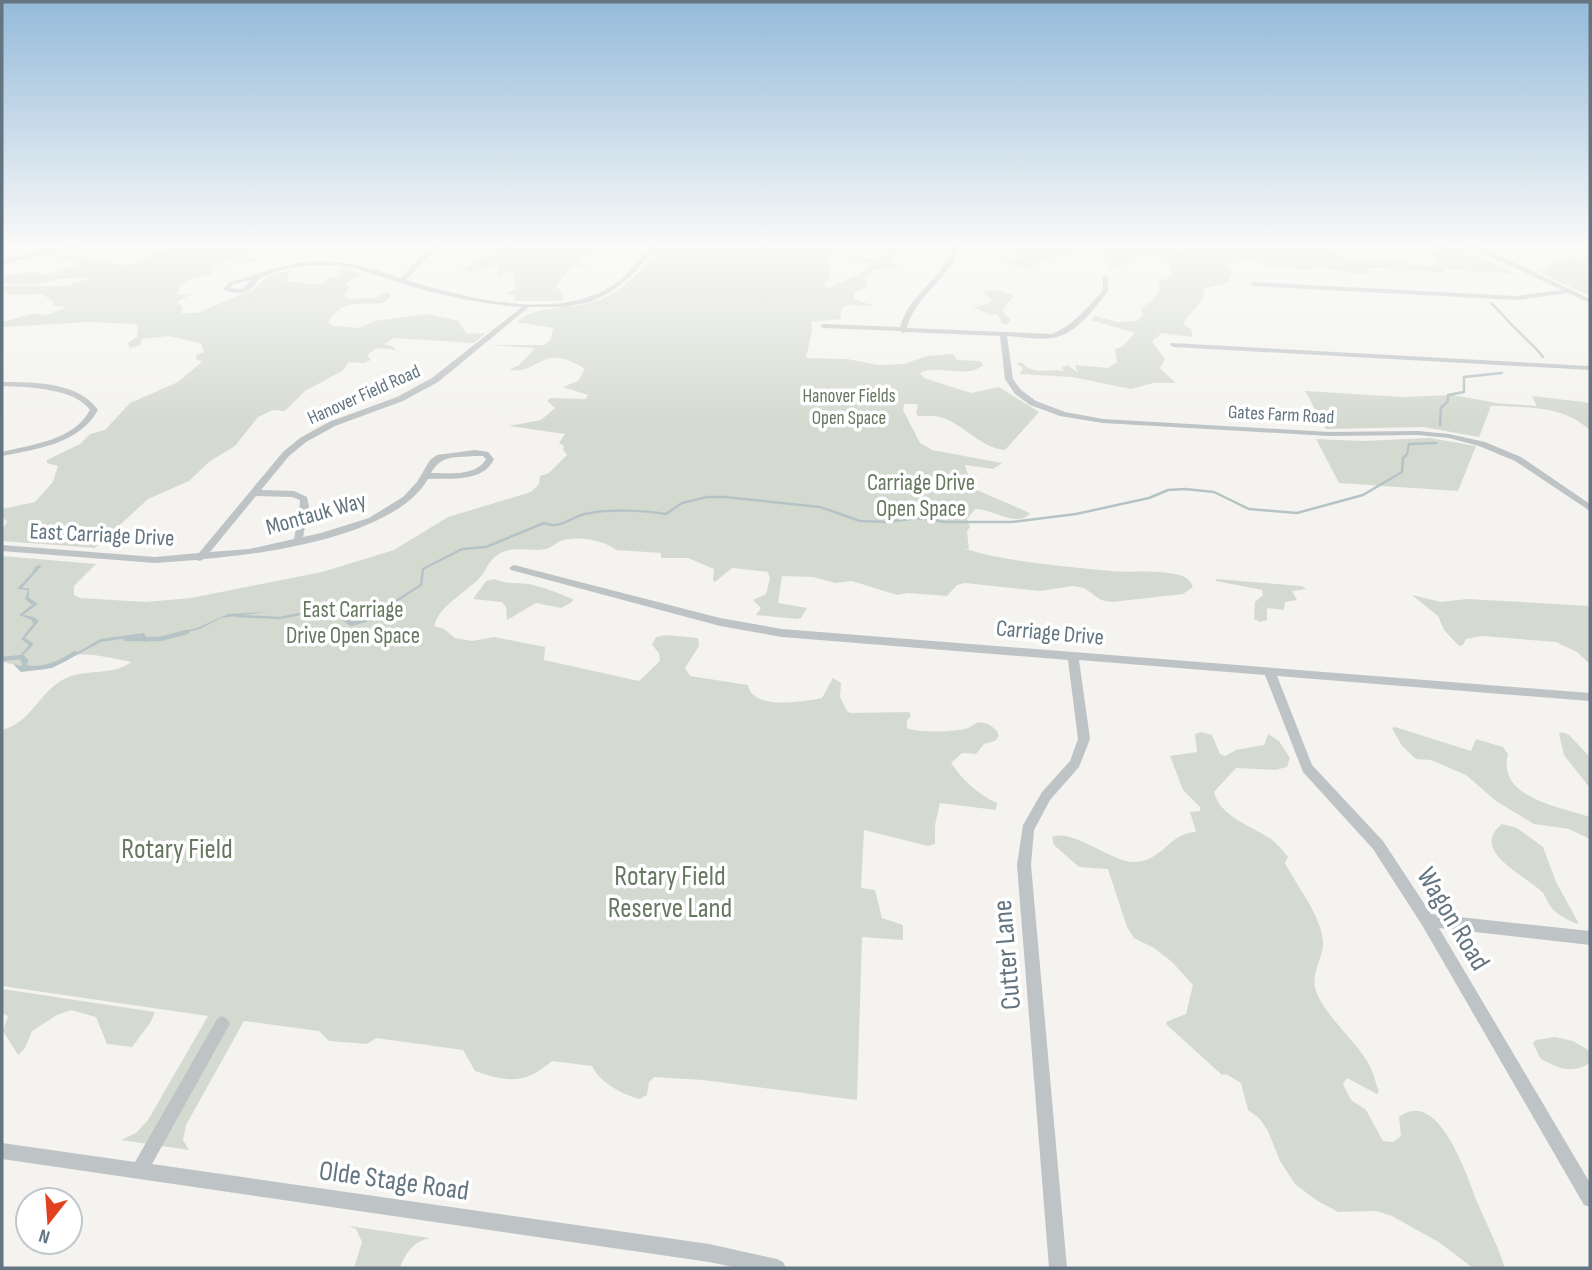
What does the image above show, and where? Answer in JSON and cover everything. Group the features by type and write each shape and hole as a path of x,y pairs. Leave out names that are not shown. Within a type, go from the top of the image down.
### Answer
{"street":[{"path":"522,305 541,305"},
{"path":"903,331 905,317 916,305"},
{"path":"823,326 1037,337 1063,333 1093,305"},
{"name":"Hanover Field Road","path":"200,558 286,454 303,440 332,424 400,399 435,380 527,306"},
{"name":"Gates Farm Road","path":"1003,336 1009,379 1018,392 1033,403 1063,414 1103,421 1329,434 1418,433 1449,436 1482,444 1518,459 1590,508"},
{"path":"1174,345 1590,368"},
{"path":"2,384 57,390 85,400 92,404 94,410 84,424 68,434 2,454"},
{"name":"Montauk Way","path":"200,558 298,542 343,531 385,513 405,499 426,476 433,462 445,455 480,453 490,459 486,468 476,472 426,476"},
{"path":"254,493 294,494 304,499 306,507 300,521 298,542"},
{"name":"East Carriage Drive","path":"2,548 155,560 200,558"},
{"name":"Carriage Drive","path":"514,568 720,622 782,633 1590,697"},
{"name":"Cutter Lane","path":"1058,1268 1024,865 1028,828 1046,796 1075,764 1084,739 1073,656"},
{"name":"Wagon Road","path":"1269,671 1307,768 1378,845 1427,920 1590,1199"},
{"path":"1427,920 1590,939"},
{"path":"139,1171 222,1024"},
{"name":"Olde Stage Road","path":"2,1151 695,1251 777,1268"}],"green space":[{"path":"55,305 181,305 183,307 181,313 197,313 215,305 348,305 340,309 328,322 333,326 359,328 375,321 428,314 458,321 467,334 486,333 474,343 394,338 384,344 396,350 377,348 367,355 371,360 364,363 349,362 342,371 305,391 285,411 273,410 258,417 235,446 210,461 189,481 148,499 95,548 2,541 2,530 7,522 2,516 2,509 35,502 53,482 58,466 47,463 47,460 80,444 90,434 105,430 130,403 178,382 203,361 197,360 196,355 204,352 201,343 168,336 142,339 140,345 130,348 128,343 137,337 138,325 134,324 89,322 2,327 2,322 32,314 48,315 66,307"},
{"path":"578,305 845,305 841,309 841,319 811,322 806,358 847,359 879,365 904,364 927,356 953,354 957,360 980,361 983,365 969,371 927,370 920,373 924,378 971,393 999,387 1039,412 1005,450 989,446 946,419 918,416 918,404 904,404 903,410 920,443 932,450 1002,463 993,469 965,465 972,488 1030,513 1019,519 1012,519 975,509 967,519 970,527 967,531 969,549 965,549 1038,563 1173,574 1186,578 1193,587 1183,594 1112,602 1101,600 1084,588 1073,586 1040,591 965,583 957,585 947,596 908,593 897,595 852,581 835,583 813,577 782,576 778,603 807,608 801,618 797,619 756,615 761,608 753,600 766,594 770,578 768,572 732,568 715,582 714,569 688,558 661,558 661,553 616,550 598,541 582,539 567,539 546,549 514,549 499,554 476,581 442,611 434,626 444,629 455,638 472,641 494,637 545,647 544,660 639,681 660,661 659,653 652,645 656,637 666,635 698,638 699,646 685,668 690,676 748,685 751,693 758,698 790,702 822,698 833,678 841,683 840,697 850,713 909,712 911,716 907,720 907,728 919,731 955,730 980,723 988,724 997,731 999,736 995,741 984,744 976,754 962,753 951,763 971,786 997,803 996,810 940,803 935,825 935,844 928,846 864,830 861,888 875,890 882,918 903,925 903,940 862,937 857,1100 703,1080 654,1077 649,1082 647,1095 640,1099 612,1087 592,1066 552,1061 525,1077 498,1078 475,1071 463,1050 376,1038 367,1044 329,1041 319,1031 244,1021 186,1125 183,1140 189,1150 121,1140 136,1133 148,1120 208,1016 2,986 2,730 21,721 64,679 123,667 131,662 76,655 46,667 31,669 23,668 29,660 21,654 20,659 25,663 23,666 2,662 2,556 96,564 74,586 74,595 80,598 146,602 191,598 322,572 394,550 448,517 531,492 539,484 540,476 549,473 567,455 563,450 564,446 559,443 565,434 509,426 541,420 555,408 547,401 550,398 586,399 588,395 563,387 578,381 585,369 570,361 550,358 528,368 509,370 519,365 535,348 489,345 544,345 551,339 553,328 517,322 534,312"},
{"path":"1006,305 1002,310 1011,320 1007,325 1002,324 998,314 991,315 973,307"},
{"path":"1145,305 1198,305 1184,324 1191,330 1193,337 1160,333 1158,334 1161,335 1153,340 1165,359 1160,368 1176,383 1153,383 1131,389 1072,377 1020,374 1023,368 1016,363 1042,371 1064,371 1062,367 1068,365 1078,373 1075,365 1108,368 1117,362 1115,349 1122,347 1135,333 1091,320 1095,316 1117,322 1137,321 1143,315 1141,309"},
{"path":"1305,391 1402,397 1453,395 1497,403 1537,406 1532,396 1584,402 1590,404 1590,430 1558,412 1499,406 1491,406 1479,437 1423,427 1326,429"},
{"path":"1430,438 1476,446 1458,491 1339,483 1316,439 1362,441"},
{"path":"495,579 535,585 573,599 561,608 536,603 507,620 506,607 502,602 473,599 486,581"},
{"path":"1216,579 1301,586 1307,589 1292,591 1297,600 1285,602 1284,610 1267,608 1267,620 1260,622 1254,619 1255,602 1263,595 1262,590"},
{"path":"1412,595 1441,602 1467,599 1590,606 1590,664 1577,652 1556,642 1482,636 1466,639 1463,645 1459,646 1444,630 1438,616"},
{"path":"1392,728 1471,751 1476,739 1503,747 1508,754 1507,769 1512,781 1521,791 1548,804 1590,817 1590,839 1569,829 1534,824 1496,801 1466,775 1431,760 1416,759 1402,746"},
{"path":"1201,732 1212,735 1220,754 1225,756 1236,750 1264,745 1268,734 1279,741 1290,758 1287,767 1275,770 1236,768 1214,792 1217,800 1244,824 1274,841 1288,857 1285,863 1319,924 1323,945 1315,976 1318,996 1367,1061 1379,1091 1377,1094 1347,1078 1343,1084 1351,1100 1366,1110 1383,1141 1393,1142 1401,1136 1399,1117 1413,1111 1427,1114 1439,1124 1459,1157 1505,1268 1473,1268 1440,1243 1392,1216 1376,1211 1338,1212 1295,1184 1280,1161 1268,1131 1259,1118 1248,1110 1241,1083 1226,1074 1222,1075 1167,1025 1166,1022 1186,1014 1193,985 1172,962 1154,948 1134,938 1127,927 1108,869 1079,867 1054,845 1052,837 1071,837 1125,861 1134,862 1152,857 1179,837 1196,832 1190,812 1200,811 1200,807 1183,790 1170,756 1197,752 1195,734"},
{"path":"1562,732 1569,735 1590,757 1590,788 1564,755 1559,734"},
{"path":"1502,824 1517,828 1543,847 1556,882 1579,924 1556,912 1542,892 1496,853 1492,844 1493,834"},
{"path":"2,989 155,1012 132,1047 107,1044 96,1017 71,1010 57,1015 32,1031 25,1048 18,1055 3,1031 8,1016 2,1013"},
{"path":"1555,1037 1573,1041 1590,1051 1590,1063 1565,1069 1540,1058 1533,1043 1536,1040"},
{"path":"349,1226 430,1238 411,1248 400,1268 354,1268 362,1242 356,1229"}],"shaded area":[{"path":"42,565 22,588 29,588 29,598 38,604 23,615 39,621 25,638 34,644 23,655 29,660 24,669 56,665 100,639 144,633 148,640 197,628 228,614 267,612 221,618 200,629 145,642 142,636 101,642 52,668 21,672 13,664 23,666 24,663 19,657 29,645 21,639 33,624 32,620 19,615 32,605 25,599 28,590 17,589 36,566"}],"waterway":[{"path":"1493,305 1543,357"},
{"path":"1440,425 1441,408 1448,401 1448,395 1464,392 1464,377 1502,373"},
{"path":"365,621 421,585 423,569 462,549 486,547 544,523 560,524 594,512 666,514 682,503 707,497 725,497 820,507 860,521 887,522 918,518 946,522 1011,522 1076,514 1149,498 1168,490 1185,489 1214,492 1249,509 1297,513 1363,495 1402,472 1403,458 1407,454 1409,444 1436,443"},
{"path":"237,616 280,618 339,606 346,620"},
{"path":"346,620 351,624 368,619"},
{"path":"126,639 160,639 187,632"},
{"path":"2,659 22,657 25,667 38,668 57,663 75,653"}],"park label":[{"name":"Hanover Fields Open Space","path":"849,407"},
{"name":"Carriage Drive Open Space","path":"921,496"},
{"name":"East Carriage Drive Open Space","path":"353,623"},
{"name":"Rotary Field","path":"177,849"},
{"name":"Rotary Field Reserve Land","path":"670,892"}]}
